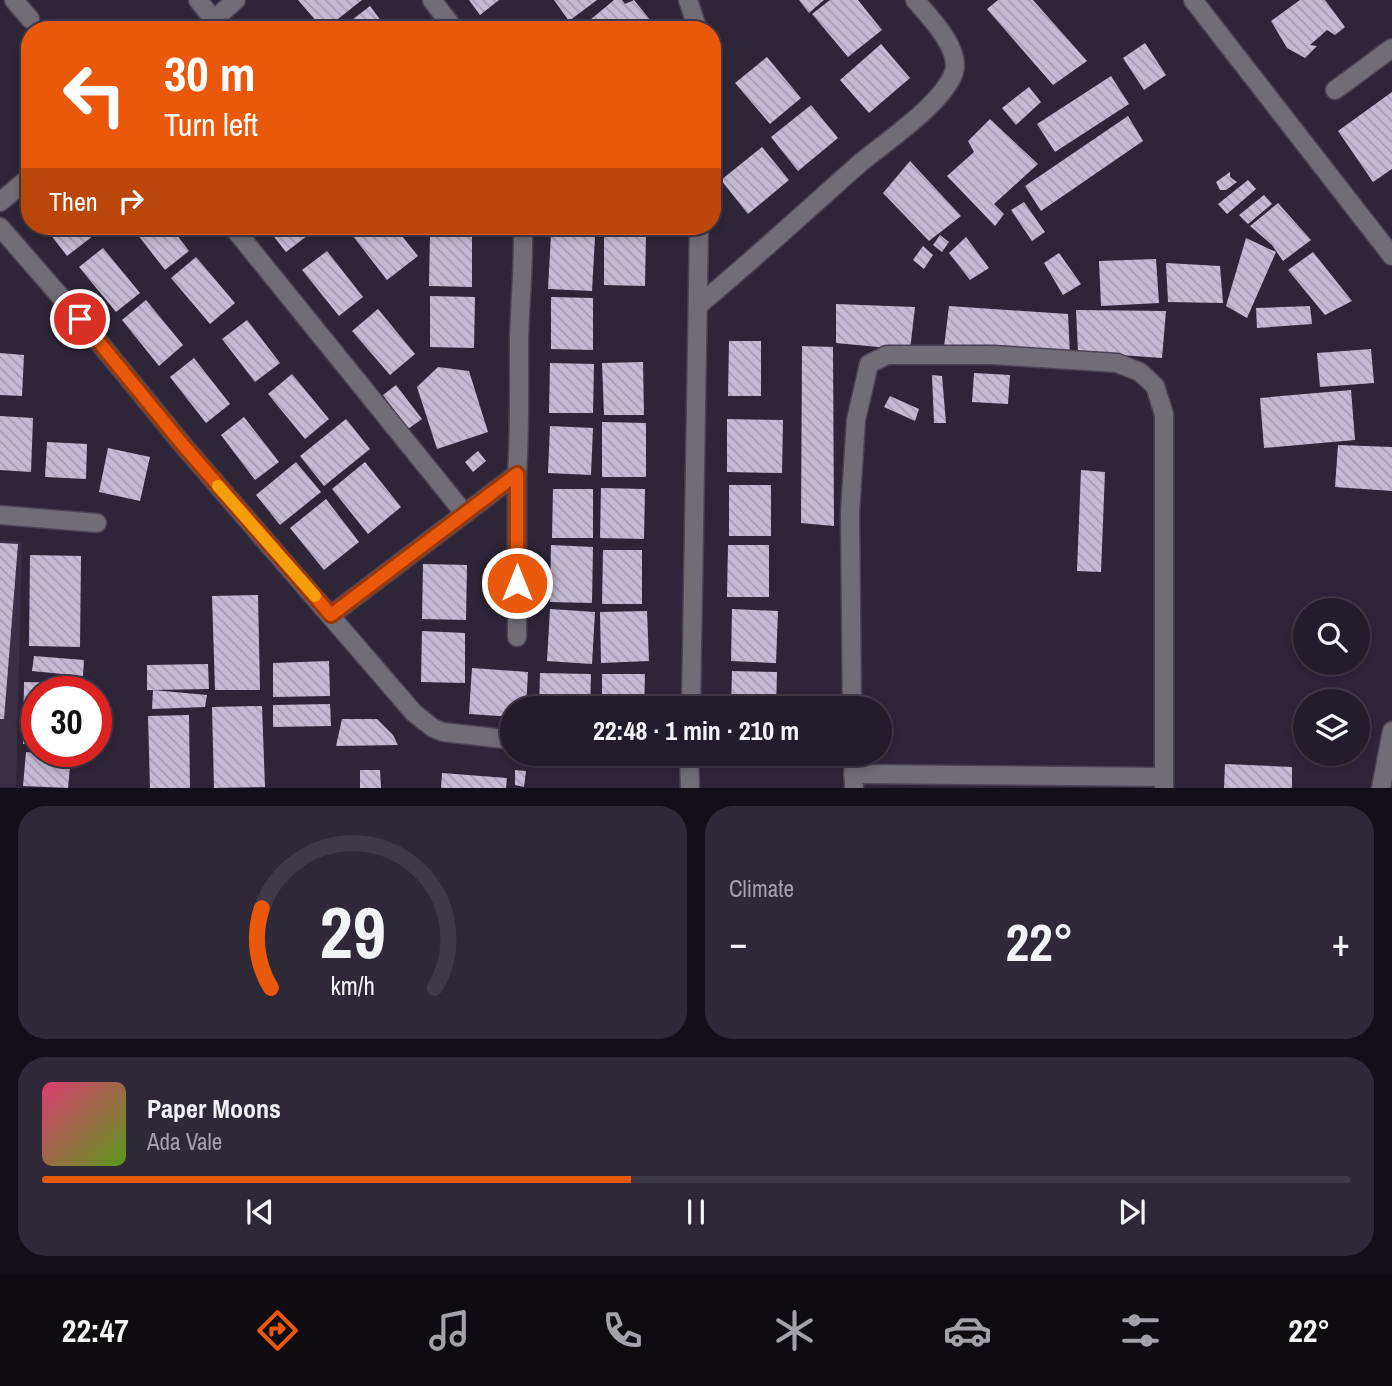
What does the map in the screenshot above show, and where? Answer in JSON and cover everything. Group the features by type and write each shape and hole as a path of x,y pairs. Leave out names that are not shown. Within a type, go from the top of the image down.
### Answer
{"street":[{"path":"14,0 30,19"},
{"path":"198,0 206,21"},
{"path":"212,21 236,0"},
{"path":"432,0 449,21"},
{"path":"688,0 695,21"},
{"path":"699,305 945,90 955,70 950,45 915,0"},
{"path":"1193,0 1392,256"},
{"path":"1335,90 1392,48"},
{"path":"0,202 21,184"},
{"path":"0,227 414,713 433,728 443,732 500,739"},
{"path":"239,235 465,514"},
{"path":"517,637 517,474 521,396 519,338 523,235"},
{"path":"691,696 699,235"},
{"path":"852,696 850,513 856,420 869,363 887,355 993,355 1117,363 1140,372 1155,386 1164,414 1163,782 854,781"},
{"path":"331,615 517,474"},
{"path":"0,514 97,523"},
{"path":"1381,788 1392,731"},
{"path":"689,766 690,788"}],"shaded area":[{"path":"0,540 22,542 16,787 0,787"}],"building":[{"path":"298,0 362,0 335,21 316,21"},
{"path":"469,0 499,0 480,15"},
{"path":"554,0 597,0 569,21"},
{"path":"614,0 622,0 625,4 634,0 651,21 589,21"},
{"path":"799,0 824,0 809,13"},
{"path":"830,0 858,0 882,30 848,57 812,14"},
{"path":"998,0 1033,0 1087,61 1053,85 987,9"},
{"path":"1300,0 1325,0 1345,27 1335,35 1327,30 1310,45 1317,46 1305,58 1287,48 1271,21"},
{"path":"370,6 381,21 351,21"},
{"path":"1145,43 1166,75 1144,90 1123,58"},
{"path":"881,44 910,78 869,113 840,80"},
{"path":"767,57 801,98 770,124 735,83"},
{"path":"1111,76 1129,104 1055,152 1037,124"},
{"path":"1029,87 1041,102 1016,125 1002,108"},
{"path":"1392,92 1392,169 1373,182 1338,131"},
{"path":"811,105 838,138 798,171 771,137"},
{"path":"1128,116 1143,141 1041,211 1025,186"},
{"path":"990,119 1038,164 994,204 1004,214 995,226 947,176 974,152 968,141"},
{"path":"762,147 789,180 748,214 721,180"},
{"path":"910,161 961,216 929,241 883,193"},
{"path":"1230,172 1230,177 1237,182 1226,190 1220,190 1216,182"},
{"path":"1248,180 1256,189 1227,214 1218,204"},
{"path":"1264,195 1272,204 1248,224 1239,215"},
{"path":"1024,202 1045,232 1032,241 1011,210"},
{"path":"1278,203 1311,240 1283,261 1272,245 1250,226"},
{"path":"51,235 92,235 93,236 67,256"},
{"path":"138,235 177,235 189,251 165,270"},
{"path":"273,235 308,235 286,252"},
{"path":"352,235 401,235 418,256 387,280"},
{"path":"430,235 472,235 472,287 429,286"},
{"path":"551,235 595,237 592,291 548,289"},
{"path":"604,235 646,235 645,286 604,285"},
{"path":"940,235 949,242 942,252 933,245"},
{"path":"966,237 989,268 970,280 949,253"},
{"path":"1246,238 1276,252 1247,318 1226,306"},
{"path":"923,246 933,255 924,269 913,260"},
{"path":"103,248 140,293 116,312 79,267"},
{"path":"327,251 363,297 339,316 302,270"},
{"path":"1313,252 1352,301 1325,315 1288,270"},
{"path":"1059,253 1081,284 1063,295 1044,263"},
{"path":"196,257 235,303 210,324 171,278"},
{"path":"1156,259 1159,303 1101,306 1099,261"},
{"path":"1166,263 1220,266 1223,303 1168,302"},
{"path":"430,296 475,297 474,348 430,347"},
{"path":"551,297 593,298 593,350 551,349"},
{"path":"146,300 183,345 159,366 122,320"},
{"path":"836,304 915,307 910,350 836,343"},
{"path":"949,306 1068,314 1070,356 944,347"},
{"path":"1310,306 1312,324 1257,328 1256,308"},
{"path":"378,309 415,354 390,375 352,331"},
{"path":"1076,310 1166,311 1162,358 1078,352"},
{"path":"247,320 280,363 255,382 222,339"},
{"path":"729,341 761,341 761,396 728,396"},
{"path":"802,346 833,347 834,526 801,523"},
{"path":"1371,349 1374,383 1320,387 1317,353"},
{"path":"0,353 24,355 22,396 0,395"},
{"path":"194,358 230,404 206,423 170,377"},
{"path":"643,362 644,415 604,415 602,363"},
{"path":"550,363 594,364 593,413 549,413"},
{"path":"438,367 469,371 488,432 437,449 417,387"},
{"path":"974,373 1010,375 1008,404 972,402"},
{"path":"292,374 329,419 305,439 268,394"},
{"path":"932,375 942,376 946,423 934,423"},
{"path":"396,385 422,419 408,429 383,395"},
{"path":"1351,390 1355,440 1264,448 1260,398"},
{"path":"890,396 919,409 915,421 884,407"},
{"path":"0,416 33,418 31,472 0,470"},
{"path":"244,417 279,462 255,480 221,435"},
{"path":"346,419 370,449 324,486 300,456"},
{"path":"727,419 783,420 782,473 727,472"},
{"path":"602,422 646,423 646,477 602,477"},
{"path":"550,426 593,428 591,475 548,473"},
{"path":"47,442 87,444 86,479 45,477"},
{"path":"1338,445 1392,447 1392,491 1335,487"},
{"path":"108,448 150,457 140,501 99,492"},
{"path":"478,451 486,461 473,472 465,462"},
{"path":"296,462 321,492 280,525 256,495"},
{"path":"365,462 401,507 368,534 332,489"},
{"path":"1081,470 1105,472 1101,572 1077,571"},
{"path":"729,485 771,485 771,536 729,536"},
{"path":"601,488 645,489 644,539 600,538"},
{"path":"553,489 593,489 593,538 552,538"},
{"path":"326,499 359,542 324,570 290,528"},
{"path":"0,543 18,544 4,719 0,719"},
{"path":"551,545 593,547 592,603 550,602"},
{"path":"728,545 769,545 769,597 727,597"},
{"path":"603,550 642,550 642,604 602,604"},
{"path":"30,555 81,556 80,647 29,646"},
{"path":"423,564 467,565 466,620 422,619"},
{"path":"258,595 260,690 215,690 212,596"},
{"path":"550,609 595,612 592,664 547,661"},
{"path":"732,609 778,611 776,663 731,661"},
{"path":"647,611 649,661 601,663 600,612"},
{"path":"422,631 465,633 465,683 421,682"},
{"path":"34,656 84,660 83,676 32,671"},
{"path":"329,661 330,696 273,697 273,663"},
{"path":"208,664 209,689 147,690 147,665"},
{"path":"472,668 528,672 527,696 500,696 500,716 469,714"},
{"path":"732,671 777,672 776,696 731,696"},
{"path":"540,673 591,674 590,696 539,696"},
{"path":"602,674 645,674 644,696 602,696"},
{"path":"153,690 207,695 205,707 152,709"},
{"path":"330,704 331,726 273,727 273,705"},
{"path":"262,706 265,787 214,788 212,707"},
{"path":"189,715 190,788 150,788 148,716"},
{"path":"342,719 377,719 393,735 398,745 336,746"},
{"path":"1225,764 1292,767 1292,788 1224,788"},
{"path":"25,767 70,767 68,788 23,786"},
{"path":"360,770 380,770 381,788 360,788"},
{"path":"515,770 526,771 524,787 515,785"},
{"path":"442,773 507,778 506,788 441,788"}],"slow traffic":[{"path":"218,486 315,596"}],"route":[{"path":"80,319 183,445 331,615 517,474 517,583"}]}
